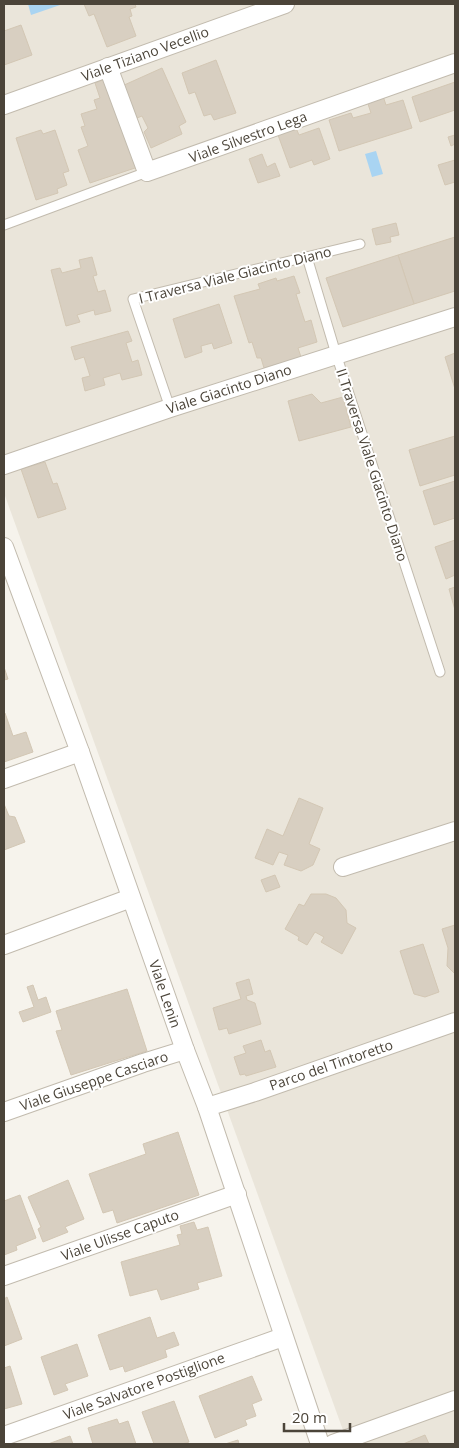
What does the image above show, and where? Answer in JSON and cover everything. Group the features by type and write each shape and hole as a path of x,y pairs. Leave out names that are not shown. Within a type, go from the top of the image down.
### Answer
{"street":[{"name":"Viale Tiziano Vecellio","path":"4,105 285,4"},
{"name":"Viale Silvestro Lega","path":"147,172 455,63"},
{"path":"108,67 147,172"},
{"name":"Viale Giacinto Diano","path":"4,465 170,408 455,317"},
{"name":"Viale Lenin","path":"4,547 80,752 184,1050 207,1107 320,1444"},
{"path":"4,779 80,752"},
{"path":"342,867 455,831"},
{"path":"4,945 131,898"},
{"name":"Parco del Tintoretto","path":"207,1107 455,1022"},
{"name":"Viale Giuseppe Casciaro","path":"4,1112 184,1050"},
{"name":"Viale Ulisse Caputo","path":"4,1276 237,1194"},
{"name":"Viale Salvatore Postiglione","path":"4,1436 283,1337"},
{"path":"333,1444 455,1400"}],"lane":[{"path":"4,226 147,172"},
{"name":"I Traversa Viale Giacinto Diano","path":"170,408 133,298 360,244"},
{"name":"II Traversa Viale Giacinto Diano","path":"306,257 440,672"}],"shaded area":[{"path":"4,4 455,4 455,1444 348,1444 4,493"}],"water":[{"path":"28,4 63,4 31,15"},
{"path":"376,151 383,174 372,177 365,154"}],"building":[{"path":"84,4 135,4 136,7 130,9 132,16 129,17 136,36 107,47 94,14 89,16"},
{"path":"21,25 32,55 4,65 4,31"},
{"path":"216,60 236,113 214,120 211,114 204,116 195,92 189,94 182,73"},
{"path":"162,68 186,122 179,126 182,134 151,148 144,132 148,128 142,116 137,118 122,86"},
{"path":"108,78 138,167 90,183 78,150 88,146 81,127 85,126 81,114 97,109 94,100 100,98 95,83"},
{"path":"455,82 455,110 420,122 412,97"},
{"path":"383,96 386,105 403,100 412,128 339,151 329,120 351,113 353,118 371,113 367,101"},
{"path":"296,128 299,135 319,128 330,159 314,165 312,160 290,168 278,135"},
{"path":"41,130 43,134 55,130 69,171 63,173 67,185 57,189 58,193 36,200 16,138"},
{"path":"455,135 455,144 451,146 448,137"},
{"path":"262,154 267,167 275,163 280,176 258,183 249,159"},
{"path":"455,160 455,182 445,185 438,165"},
{"path":"396,223 399,235 390,237 391,242 376,245 372,229"},
{"path":"455,237 455,291 414,304 398,255"},
{"path":"398,255 414,304 343,327 326,278"},
{"path":"92,257 97,275 93,276 98,292 105,290 111,311 95,315 94,310 77,315 80,322 66,326 51,270 60,268 62,273 81,268 79,260"},
{"path":"294,276 300,293 296,294 305,322 311,320 317,342 298,348 301,357 264,368 261,358 257,358 252,342 249,343 234,296 260,289 258,284 276,278 277,281"},
{"path":"219,304 232,343 214,349 212,343 201,346 202,352 185,358 173,319"},
{"path":"128,331 132,341 126,343 132,362 138,360 142,375 122,380 120,373 103,378 105,385 85,391 82,378 90,376 84,357 75,360 71,347"},
{"path":"455,353 455,389 445,357"},
{"path":"312,394 321,403 343,397 351,427 299,441 288,401"},
{"path":"455,436 455,475 420,486 409,450"},
{"path":"45,462 53,484 57,483 66,509 38,518 21,469"},
{"path":"455,481 455,518 434,525 423,491"},
{"path":"455,540 455,575 446,579 435,547"},
{"path":"455,587 455,610 449,589"},
{"path":"4,667 8,679 4,680"},
{"path":"4,713 13,736 26,732 33,752 4,762"},
{"path":"299,798 323,808 309,844 320,849 313,865 301,871 284,865 288,855 279,852 273,865 255,858 267,829 283,836"},
{"path":"4,804 9,816 15,817 25,842 4,850"},
{"path":"275,875 280,887 266,892 261,880"},
{"path":"311,894 326,894 336,898 346,910 347,923 356,928 342,954 321,942 324,937 315,932 307,945 298,940 299,937 285,929 299,904 304,906"},
{"path":"455,925 455,974 447,966 448,948 442,929"},
{"path":"423,944 439,992 425,997 414,994 400,951"},
{"path":"249,979 253,994 246,996 247,1000 255,1003 261,1024 229,1034 227,1028 219,1030 213,1008 241,999 236,983"},
{"path":"33,985 38,1000 46,997 51,1012 23,1022 19,1012 34,1007 27,987"},
{"path":"127,989 147,1051 71,1075 56,1031 62,1030 56,1011"},
{"path":"261,1040 265,1052 270,1050 276,1067 246,1076 245,1074 240,1075 234,1057 246,1053 243,1046"},
{"path":"178,1132 199,1195 117,1223 113,1210 103,1213 89,1174 146,1154 143,1144"},
{"path":"68,1180 84,1219 65,1227 68,1232 43,1242 38,1229 41,1227 28,1197"},
{"path":"20,1195 36,1238 16,1246 17,1250 4,1255 4,1201"},
{"path":"194,1222 197,1230 208,1227 222,1276 197,1283 199,1289 161,1300 157,1289 130,1296 121,1262 180,1245 177,1235 182,1234 180,1226"},
{"path":"7,1297 22,1339 4,1346 4,1299"},
{"path":"150,1317 157,1338 174,1332 179,1345 165,1350 167,1357 125,1372 123,1366 110,1370 98,1335"},
{"path":"77,1344 88,1376 65,1384 68,1390 54,1395 41,1357"},
{"path":"10,1366 22,1404 4,1409 4,1368"},
{"path":"252,1376 262,1400 252,1404 256,1416 245,1420 247,1425 215,1438 199,1396"},
{"path":"174,1401 189,1442 182,1444 154,1444 142,1412"},
{"path":"117,1419 119,1424 128,1421 136,1444 93,1444 88,1428"},
{"path":"425,1435 429,1444 403,1444"},
{"path":"70,1436 73,1444 48,1444"},
{"path":"238,1440 239,1444 225,1444"}]}
